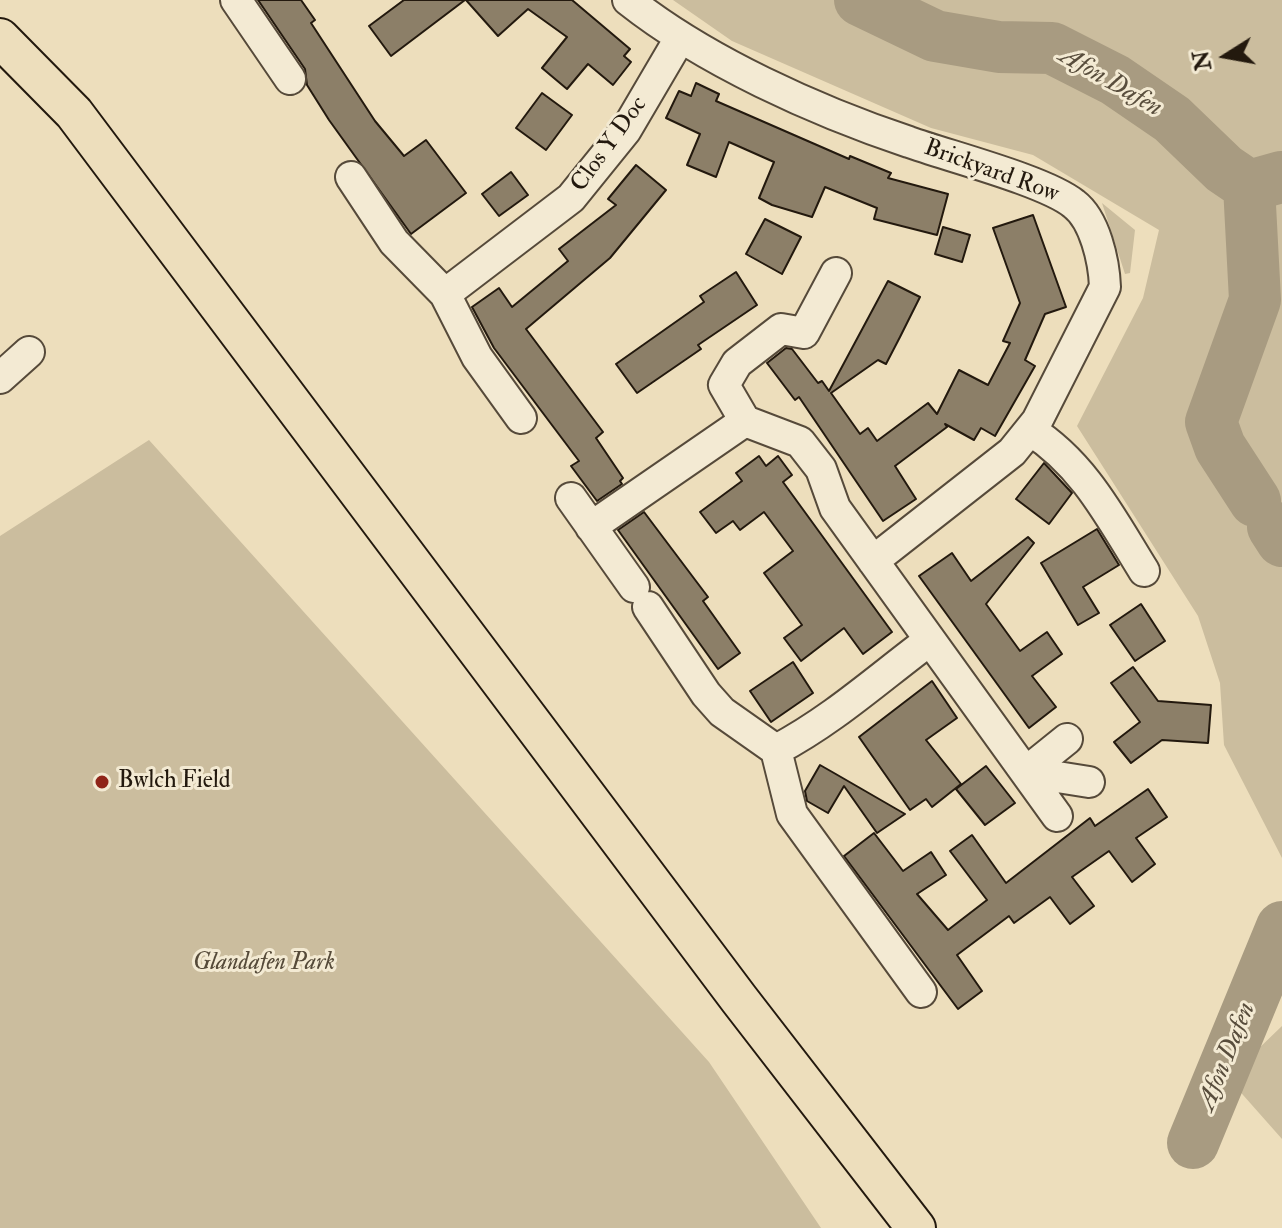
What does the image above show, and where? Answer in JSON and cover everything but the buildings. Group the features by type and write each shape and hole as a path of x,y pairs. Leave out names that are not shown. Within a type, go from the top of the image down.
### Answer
{"main road":[{"path":"0,38 74,113 739,999 916,1228"}],"street":[{"path":"236,0 290,79"},
{"name":"Brickyard Row","path":"628,0 680,38 866,128 1055,192 1086,214 1104,270 1105,287 1030,430 1012,452 873,561"},
{"name":"Clos Y Doc","path":"445,294 571,198 626,130 680,38"},
{"path":"351,177 394,242 445,294 477,357 521,418"},
{"path":"836,273 804,333 781,329 737,363 724,385 745,421 800,442 821,469 835,508 1057,816"},
{"path":"0,378 29,352"},
{"path":"591,527 745,421"},
{"path":"1030,430 1058,447 1077,467 1144,571"},
{"path":"571,498 706,694 734,721 776,750 784,786 799,823 921,992"},
{"path":"776,750 839,713 870,683 930,640"},
{"path":"1026,772 1067,739"},
{"path":"1026,772 1089,782"}],"green space":[{"path":"673,0 1282,0 1282,858 1224,745 1220,683 1198,616 1077,426 1143,298 1159,230 1033,155 931,128 732,41"},
{"path":"1102,203 1135,230 1130,273 1125,274"},
{"name":"Glandafen Park","path":"149,440 709,1062 821,1228 0,1228 0,536"},
{"path":"1282,1026 1282,1139 1228,1078"}],"waterway":[{"name":"Afon Dafen","path":"860,0 935,36 999,47 1052,48 1115,80 1172,119 1224,169 1249,186"},
{"name":"Afon Dafen","path":"1255,501 1220,447 1211,422 1255,300 1249,186 1281,177"},
{"name":"Afon Dafen","path":"1273,527 1282,541"},
{"name":"Afon Dafen","path":"1193,1143 1282,927"}],"place":[{"name":"Bwlch Field","path":"102,782"}]}
